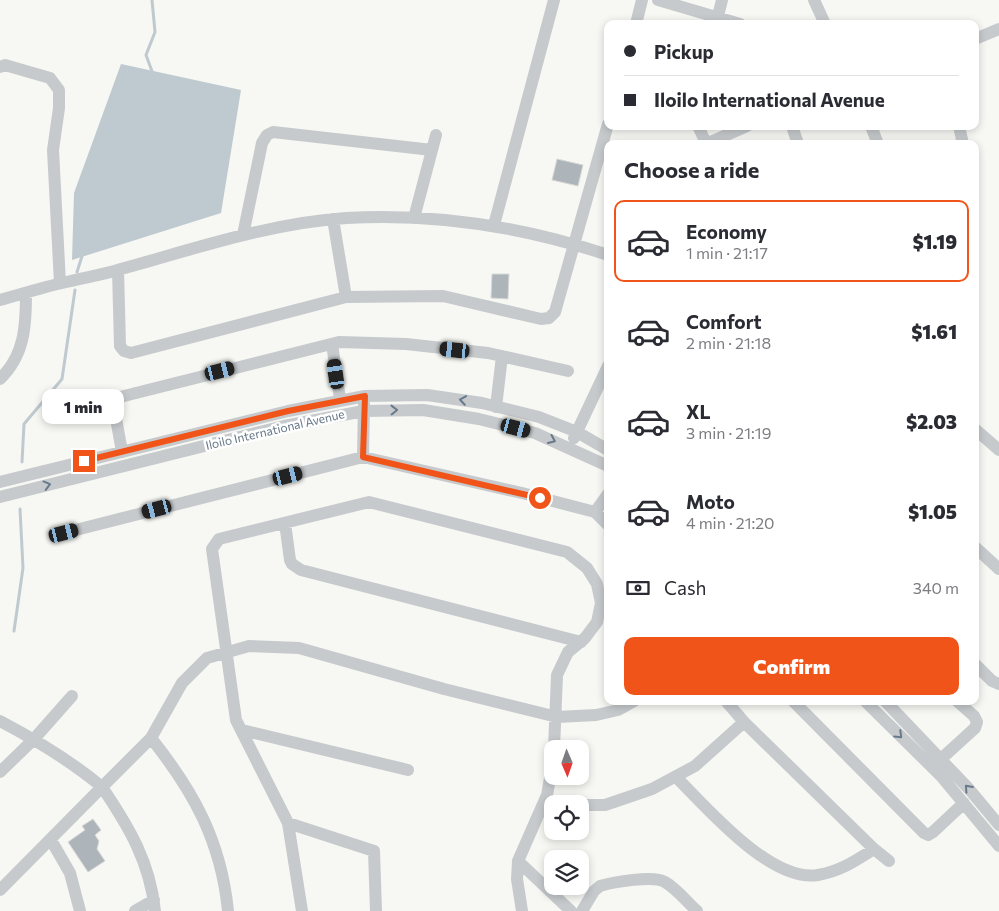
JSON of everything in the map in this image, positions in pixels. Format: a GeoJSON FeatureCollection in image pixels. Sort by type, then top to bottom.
{"type":"FeatureCollection","features":[{"type":"Feature","properties":{"kind":"street"},"geometry":{"type":"LineString","coordinates":[[494,225],[554,0]]}},
{"type":"Feature","properties":{"kind":"street"},"geometry":{"type":"LineString","coordinates":[[637,20],[642,0]]}},
{"type":"Feature","properties":{"kind":"street"},"geometry":{"type":"LineString","coordinates":[[658,0],[714,20]]}},
{"type":"Feature","properties":{"kind":"street"},"geometry":{"type":"LineString","coordinates":[[717,20],[722,0]]}},
{"type":"Feature","properties":{"kind":"street"},"geometry":{"type":"LineString","coordinates":[[814,0],[823,20]]}},
{"type":"Feature","properties":{"kind":"street"},"geometry":{"type":"LineString","coordinates":[[979,37],[999,29]]}},
{"type":"Feature","properties":{"kind":"street"},"geometry":{"type":"LineString","coordinates":[[0,67],[5,65],[50,78],[59,90],[59,108],[53,150],[60,283]]}},
{"type":"Feature","properties":{"kind":"street"},"geometry":{"type":"LineString","coordinates":[[118,270],[120,346],[124,351],[131,353],[346,297],[443,296],[541,319],[549,318],[555,312],[606,130]]}},
{"type":"Feature","properties":{"kind":"street"},"geometry":{"type":"LineString","coordinates":[[715,140],[738,130]]}},
{"type":"Feature","properties":{"kind":"street"},"geometry":{"type":"LineString","coordinates":[[243,235],[262,143],[267,135],[273,132],[432,150]]}},
{"type":"Feature","properties":{"kind":"street"},"geometry":{"type":"LineString","coordinates":[[414,218],[436,135]]}},
{"type":"Feature","properties":{"kind":"street"},"geometry":{"type":"LineString","coordinates":[[0,300],[60,283],[118,270],[243,235],[333,219],[414,218],[494,225],[604,253]]}},
{"type":"Feature","properties":{"kind":"street"},"geometry":{"type":"LineString","coordinates":[[333,219],[346,297]]}},
{"type":"Feature","properties":{"kind":"street"},"geometry":{"type":"LineString","coordinates":[[0,378],[14,362],[21,347],[26,326],[26,293]]}},
{"type":"Feature","properties":{"kind":"street"},"geometry":{"type":"LineString","coordinates":[[122,452],[114,407],[116,398],[339,342],[406,344],[502,356],[568,372]]}},
{"type":"Feature","properties":{"kind":"street"},"geometry":{"type":"LineString","coordinates":[[332,344],[340,400]]}},
{"type":"Feature","properties":{"kind":"street"},"geometry":{"type":"LineString","coordinates":[[496,407],[502,356]]}},
{"type":"Feature","properties":{"kind":"street"},"geometry":{"type":"LineString","coordinates":[[570,448],[604,375]]}},
{"type":"Feature","properties":{"kind":"street","name":"Iloilo International Avenue"},"geometry":{"type":"LineString","coordinates":[[0,482],[340,400],[365,396],[427,394],[496,407],[538,418],[577,432],[604,448]]}},
{"type":"Feature","properties":{"kind":"street"},"geometry":{"type":"LineString","coordinates":[[363,457],[365,396]]}},
{"type":"Feature","properties":{"kind":"street","name":"Iloilo International Avenue"},"geometry":{"type":"LineString","coordinates":[[0,497],[275,428],[364,411],[423,410],[479,419],[535,433],[604,464]]}},
{"type":"Feature","properties":{"kind":"street"},"geometry":{"type":"LineString","coordinates":[[979,432],[999,450]]}},
{"type":"Feature","properties":{"kind":"street"},"geometry":{"type":"LineString","coordinates":[[64,533],[363,457],[522,493],[595,512],[604,521]]}},
{"type":"Feature","properties":{"kind":"street"},"geometry":{"type":"LineString","coordinates":[[595,512],[604,500]]}},
{"type":"Feature","properties":{"kind":"street"},"geometry":{"type":"LineString","coordinates":[[302,911],[288,823],[236,720],[212,549],[219,539],[369,502],[567,552],[587,568],[598,584],[604,604],[597,622],[581,642],[568,652],[557,675],[555,740]]}},
{"type":"Feature","properties":{"kind":"street"},"geometry":{"type":"LineString","coordinates":[[285,523],[290,560],[292,564],[301,570],[581,642]]}},
{"type":"Feature","properties":{"kind":"street"},"geometry":{"type":"LineString","coordinates":[[979,551],[999,570]]}},
{"type":"Feature","properties":{"kind":"street"},"geometry":{"type":"LineString","coordinates":[[0,890],[151,738],[182,683],[207,658],[226,652],[249,646],[300,648],[557,717],[596,715],[618,710],[627,705]]}},
{"type":"Feature","properties":{"kind":"street"},"geometry":{"type":"LineString","coordinates":[[979,668],[992,681],[999,684]]}},
{"type":"Feature","properties":{"kind":"street"},"geometry":{"type":"LineString","coordinates":[[0,772],[34,739],[72,696]]}},
{"type":"Feature","properties":{"kind":"street"},"geometry":{"type":"LineString","coordinates":[[729,705],[744,722],[874,849],[889,861]]}},
{"type":"Feature","properties":{"kind":"street"},"geometry":{"type":"LineString","coordinates":[[797,705],[924,833],[928,835],[934,832],[964,803]]}},
{"type":"Feature","properties":{"kind":"street"},"geometry":{"type":"LineString","coordinates":[[869,705],[941,776],[999,846]]}},
{"type":"Feature","properties":{"kind":"street"},"geometry":{"type":"LineString","coordinates":[[889,705],[942,759],[999,825]]}},
{"type":"Feature","properties":{"kind":"street"},"geometry":{"type":"LineString","coordinates":[[942,759],[975,728],[977,722],[974,716],[962,705]]}},
{"type":"Feature","properties":{"kind":"street"},"geometry":{"type":"LineString","coordinates":[[0,721],[34,739],[102,787],[137,843],[155,905],[135,911]]}},
{"type":"Feature","properties":{"kind":"street"},"geometry":{"type":"LineString","coordinates":[[589,805],[605,805],[652,789],[676,777],[695,766],[744,722]]}},
{"type":"Feature","properties":{"kind":"street"},"geometry":{"type":"LineString","coordinates":[[242,730],[408,770]]}},
{"type":"Feature","properties":{"kind":"street"},"geometry":{"type":"LineString","coordinates":[[151,738],[193,797],[207,824],[219,856],[226,886],[228,911]]}},
{"type":"Feature","properties":{"kind":"street"},"geometry":{"type":"LineString","coordinates":[[676,777],[738,838],[768,862],[788,871],[817,875],[848,866],[874,849]]}},
{"type":"Feature","properties":{"kind":"street"},"geometry":{"type":"LineString","coordinates":[[522,911],[516,880],[518,861],[544,812]]}},
{"type":"Feature","properties":{"kind":"street"},"geometry":{"type":"LineString","coordinates":[[288,823],[374,851],[376,911]]}},
{"type":"Feature","properties":{"kind":"street"},"geometry":{"type":"LineString","coordinates":[[51,840],[70,873],[80,911]]}},
{"type":"Feature","properties":{"kind":"street"},"geometry":{"type":"LineString","coordinates":[[518,861],[571,911]]}},
{"type":"Feature","properties":{"kind":"street"},"geometry":{"type":"LineString","coordinates":[[582,911],[600,886],[658,879],[666,882],[697,911]]}},
{"type":"Feature","properties":{"kind":"shaded area"},"geometry":{"type":"Polygon","coordinates":[[[121,64],[241,90],[221,213],[72,260],[74,193],[121,64]]]}},
{"type":"Feature","properties":{"kind":"building"},"geometry":{"type":"Polygon","coordinates":[[[557,159],[583,165],[578,186],[552,180],[557,159]]]}},
{"type":"Feature","properties":{"kind":"building"},"geometry":{"type":"Polygon","coordinates":[[[492,274],[509,274],[508,299],[491,298],[492,274]]]}},
{"type":"Feature","properties":{"kind":"building"},"geometry":{"type":"Polygon","coordinates":[[[93,819],[101,830],[95,835],[99,841],[97,849],[105,861],[88,872],[68,842],[85,830],[82,826],[93,819]]]}},
{"type":"Feature","properties":{"kind":"waterway"},"geometry":{"type":"LineString","coordinates":[[152,0],[155,32],[146,55],[153,74]]}},
{"type":"Feature","properties":{"kind":"waterway"},"geometry":{"type":"LineString","coordinates":[[77,272],[83,253]]}},
{"type":"Feature","properties":{"kind":"waterway"},"geometry":{"type":"LineString","coordinates":[[22,462],[24,424],[62,379],[75,290]]}},
{"type":"Feature","properties":{"kind":"waterway"},"geometry":{"type":"LineString","coordinates":[[14,631],[23,568],[20,509]]}},
{"type":"Feature","properties":{"kind":"route"},"geometry":{"type":"LineString","coordinates":[[84,461],[288,411],[365,396],[363,457],[540,498]]}}]}
